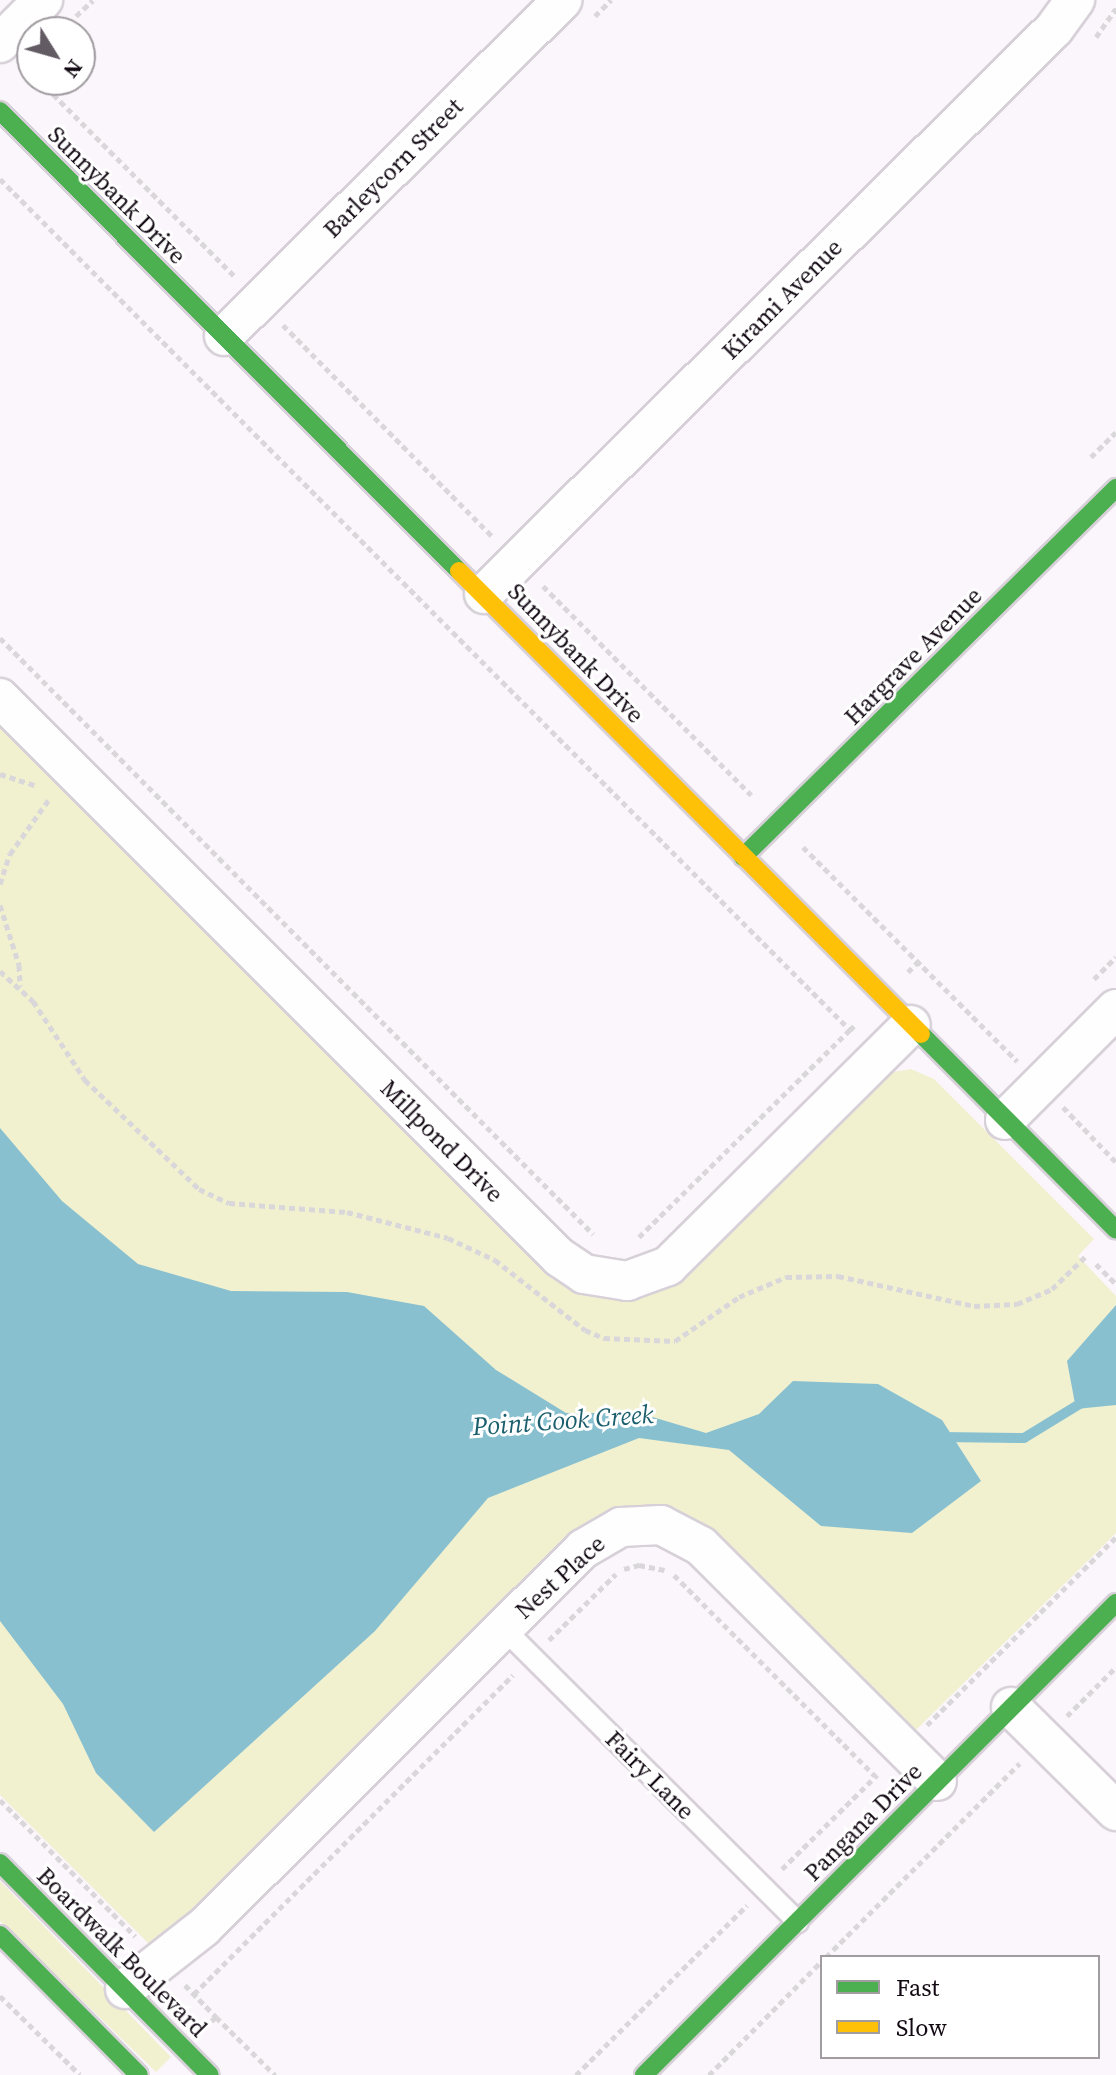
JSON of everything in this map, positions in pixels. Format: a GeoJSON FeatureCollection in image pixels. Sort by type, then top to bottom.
{"type":"FeatureCollection","features":[{"type":"Feature","properties":{"kind":"street"},"geometry":{"type":"LineString","coordinates":[[0,43],[43,0]]}},
{"type":"Feature","properties":{"kind":"street","name":"Barleycorn Street"},"geometry":{"type":"LineString","coordinates":[[224,336],[562,0]]}},
{"type":"Feature","properties":{"kind":"street","name":"Kirami Avenue"},"geometry":{"type":"LineString","coordinates":[[484,594],[1054,29],[1075,0]]}},
{"type":"Feature","properties":{"kind":"street","name":"Sunnybank Drive"},"geometry":{"type":"LineString","coordinates":[[0,111],[1116,1230]]}},
{"type":"Feature","properties":{"kind":"street","name":"Hargrave Avenue"},"geometry":{"type":"LineString","coordinates":[[743,857],[1116,488]]}},
{"type":"Feature","properties":{"kind":"street","name":"Millpond Drive"},"geometry":{"type":"LineString","coordinates":[[0,698],[559,1257],[599,1280],[627,1281],[668,1266],[911,1025]]}},
{"type":"Feature","properties":{"kind":"street"},"geometry":{"type":"LineString","coordinates":[[1005,1120],[1116,1009]]}},
{"type":"Feature","properties":{"kind":"street","name":"Nest Place"},"geometry":{"type":"LineString","coordinates":[[133,1997],[600,1536],[641,1523],[675,1529],[715,1558],[937,1781]]}},
{"type":"Feature","properties":{"kind":"street","name":"Pangana Drive"},"geometry":{"type":"LineString","coordinates":[[644,2075],[1116,1603]]}},
{"type":"Feature","properties":{"kind":"street"},"geometry":{"type":"LineString","coordinates":[[1011,1707],[1116,1811]]}},
{"type":"Feature","properties":{"kind":"street","name":"Boardwalk Boulevard"},"geometry":{"type":"LineString","coordinates":[[0,1863],[210,2075]]}},
{"type":"Feature","properties":{"kind":"street"},"geometry":{"type":"LineString","coordinates":[[0,1935],[139,2075]]}},
{"type":"Feature","properties":{"kind":"lane","name":"Fairy Lane"},"geometry":{"type":"LineString","coordinates":[[504,1629],[798,1922]]}},
{"type":"Feature","properties":{"kind":"path"},"geometry":{"type":"LineString","coordinates":[[55,96],[1116,1162]]}},
{"type":"Feature","properties":{"kind":"path"},"geometry":{"type":"LineString","coordinates":[[0,179],[850,1030]]}},
{"type":"Feature","properties":{"kind":"path"},"geometry":{"type":"LineString","coordinates":[[1083,465],[1116,432]]}},
{"type":"Feature","properties":{"kind":"path"},"geometry":{"type":"LineString","coordinates":[[0,638],[603,1240]]}},
{"type":"Feature","properties":{"kind":"path"},"geometry":{"type":"LineString","coordinates":[[75,773],[105,744]]}},
{"type":"Feature","properties":{"kind":"path"},"geometry":{"type":"LineString","coordinates":[[0,774],[56,792],[24,832],[0,884]]}},
{"type":"Feature","properties":{"kind":"path"},"geometry":{"type":"LineString","coordinates":[[751,795],[762,784]]}},
{"type":"Feature","properties":{"kind":"path"},"geometry":{"type":"LineString","coordinates":[[0,905],[19,965],[20,986]]}},
{"type":"Feature","properties":{"kind":"path"},"geometry":{"type":"LineString","coordinates":[[636,1239],[918,962]]}},
{"type":"Feature","properties":{"kind":"path"},"geometry":{"type":"LineString","coordinates":[[1086,1255],[1116,1284]]}},
{"type":"Feature","properties":{"kind":"path"},"geometry":{"type":"LineString","coordinates":[[576,2075],[1116,1537]]}},
{"type":"Feature","properties":{"kind":"path"},"geometry":{"type":"LineString","coordinates":[[194,1994],[531,1657],[626,1568],[656,1566],[674,1575],[875,1776]]}},
{"type":"Feature","properties":{"kind":"path"},"geometry":{"type":"LineString","coordinates":[[828,1955],[1116,1667]]}},
{"type":"Feature","properties":{"kind":"path"},"geometry":{"type":"LineString","coordinates":[[709,2075],[820,1963]]}},
{"type":"Feature","properties":{"kind":"path"},"geometry":{"type":"LineString","coordinates":[[0,1996],[80,2075]]}},
{"type":"Feature","properties":{"kind":"path"},"geometry":{"type":"LineString","coordinates":[[216,2017],[275,2075]]}},
{"type":"Feature","properties":{"kind":"green space"},"geometry":{"type":"Polygon","coordinates":[[[0,718],[589,1294],[623,1299],[886,1073],[911,1069],[934,1079],[1094,1239],[1078,1256],[1116,1296],[1116,1533],[913,1733],[695,1522],[664,1508],[615,1511],[169,1941],[150,1945],[0,1795],[0,718]]]}},
{"type":"Feature","properties":{"kind":"green space"},"geometry":{"type":"Polygon","coordinates":[[[0,1881],[171,2057],[156,2072],[0,1921],[0,1881]]]}},
{"type":"Feature","properties":{"kind":"water"},"geometry":{"type":"Polygon","coordinates":[[[0,1128],[62,1201],[138,1264],[231,1291],[347,1292],[424,1306],[496,1370],[566,1413],[639,1413],[706,1433],[759,1414],[793,1381],[878,1384],[942,1420],[981,1481],[912,1533],[821,1526],[729,1450],[639,1438],[488,1498],[375,1631],[154,1832],[96,1773],[63,1704],[0,1621],[0,1128]]]}},
{"type":"Feature","properties":{"kind":"water"},"geometry":{"type":"Polygon","coordinates":[[[1116,1305],[1116,1405],[1076,1409],[1067,1361],[1116,1305]]]}},
{"type":"Feature","properties":{"kind":"waterway","name":"Point Cook Creek"},"geometry":{"type":"LineString","coordinates":[[941,1437],[1024,1438],[1083,1402]]}},
{"type":"Feature","properties":{"kind":"traffic: fast"},"geometry":{"type":"LineString","coordinates":[[0,111],[459,571]]}},
{"type":"Feature","properties":{"kind":"traffic: fast"},"geometry":{"type":"LineString","coordinates":[[743,857],[1116,488]]}},
{"type":"Feature","properties":{"kind":"traffic: fast"},"geometry":{"type":"LineString","coordinates":[[921,1034],[1116,1230]]}},
{"type":"Feature","properties":{"kind":"traffic: fast"},"geometry":{"type":"LineString","coordinates":[[644,2075],[1116,1603]]}},
{"type":"Feature","properties":{"kind":"traffic: fast"},"geometry":{"type":"LineString","coordinates":[[0,1863],[210,2075]]}},
{"type":"Feature","properties":{"kind":"traffic: fast"},"geometry":{"type":"LineString","coordinates":[[0,1935],[139,2075]]}},
{"type":"Feature","properties":{"kind":"traffic: slow"},"geometry":{"type":"LineString","coordinates":[[459,571],[921,1034]]}}]}
